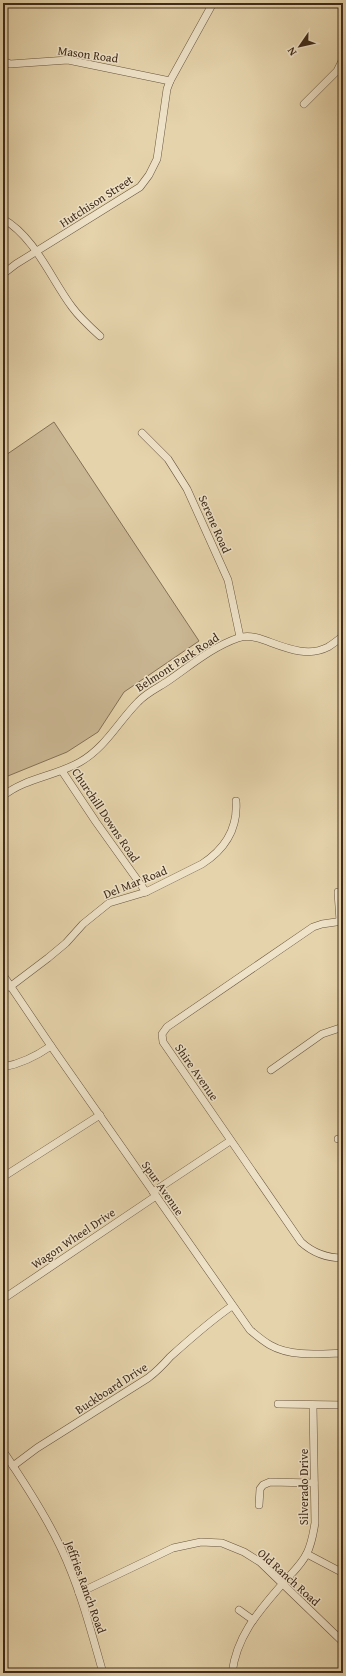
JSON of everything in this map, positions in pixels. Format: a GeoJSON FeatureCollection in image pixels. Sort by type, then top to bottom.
{"type":"FeatureCollection","features":[{"type":"Feature","properties":{"kind":"street","name":"Hutchison Street"},"geometry":{"type":"LineString","coordinates":[[3,274],[16,264],[140,187],[149,176],[157,159],[167,89],[213,3]]}},
{"type":"Feature","properties":{"kind":"street"},"geometry":{"type":"LineString","coordinates":[[304,104],[337,71],[343,59]]}},
{"type":"Feature","properties":{"kind":"street","name":"Mason Road"},"geometry":{"type":"LineString","coordinates":[[3,61],[10,64],[68,60],[106,66],[170,81]]}},
{"type":"Feature","properties":{"kind":"street"},"geometry":{"type":"LineString","coordinates":[[3,219],[18,230],[36,252],[72,307],[100,336]]}},
{"type":"Feature","properties":{"kind":"street","name":"Serene Road"},"geometry":{"type":"LineString","coordinates":[[142,433],[168,459],[187,489],[228,580],[240,637]]}},
{"type":"Feature","properties":{"kind":"street","name":"Belmont Park Road"},"geometry":{"type":"LineString","coordinates":[[3,796],[9,791],[30,781],[80,762],[102,746],[139,701],[222,645],[240,637],[254,637],[302,652],[328,647],[343,636]]}},
{"type":"Feature","properties":{"kind":"street","name":"Churchill Downs Road"},"geometry":{"type":"LineString","coordinates":[[62,770],[96,822],[146,892]]}},
{"type":"Feature","properties":{"kind":"street","name":"Del Mar Road"},"geometry":{"type":"LineString","coordinates":[[3,989],[10,986],[66,943],[83,924],[99,910],[110,903],[146,892],[202,864],[217,852],[233,828],[237,815],[236,801]]}},
{"type":"Feature","properties":{"kind":"street"},"geometry":{"type":"LineString","coordinates":[[338,892],[342,921]]}},
{"type":"Feature","properties":{"kind":"street","name":"Shire Avenue"},"geometry":{"type":"LineString","coordinates":[[342,921],[313,927],[167,1027],[162,1034],[163,1042],[301,1242],[322,1256],[343,1258]]}},
{"type":"Feature","properties":{"kind":"street","name":"Spur Avenue"},"geometry":{"type":"LineString","coordinates":[[3,975],[250,1330],[270,1345],[285,1351],[307,1354],[343,1353]]}},
{"type":"Feature","properties":{"kind":"street"},"geometry":{"type":"LineString","coordinates":[[270,1070],[322,1034],[343,1027]]}},
{"type":"Feature","properties":{"kind":"street"},"geometry":{"type":"LineString","coordinates":[[3,1067],[15,1065],[34,1057],[51,1046]]}},
{"type":"Feature","properties":{"kind":"street"},"geometry":{"type":"LineString","coordinates":[[3,1177],[100,1115]]}},
{"type":"Feature","properties":{"kind":"street","name":"Wagon Wheel Drive"},"geometry":{"type":"LineString","coordinates":[[3,1299],[230,1141]]}},
{"type":"Feature","properties":{"kind":"street","name":"Buckboard Drive"},"geometry":{"type":"LineString","coordinates":[[14,1466],[37,1448],[159,1370],[212,1319],[232,1306]]}},
{"type":"Feature","properties":{"kind":"street"},"geometry":{"type":"LineString","coordinates":[[278,1404],[343,1405]]}},
{"type":"Feature","properties":{"kind":"street","name":"Silverado Drive"},"geometry":{"type":"LineString","coordinates":[[232,1673],[234,1657],[243,1636],[253,1620],[307,1554],[312,1542],[315,1523],[313,1405]]}},
{"type":"Feature","properties":{"kind":"street","name":"Jeffries Ranch Road"},"geometry":{"type":"LineString","coordinates":[[3,1450],[33,1496],[61,1548],[79,1593],[103,1673]]}},
{"type":"Feature","properties":{"kind":"street"},"geometry":{"type":"LineString","coordinates":[[259,1505],[260,1489],[263,1485],[270,1482],[314,1483]]}},
{"type":"Feature","properties":{"kind":"street","name":"Old Ranch Road"},"geometry":{"type":"LineString","coordinates":[[79,1593],[173,1548],[201,1542],[222,1543],[244,1552],[260,1562],[343,1642]]}},
{"type":"Feature","properties":{"kind":"street"},"geometry":{"type":"LineString","coordinates":[[307,1554],[343,1573]]}},
{"type":"Feature","properties":{"kind":"street"},"geometry":{"type":"LineString","coordinates":[[238,1610],[253,1620]]}},
{"type":"Feature","properties":{"kind":"shaded area"},"geometry":{"type":"Polygon","coordinates":[[[54,422],[199,641],[124,692],[98,732],[67,752],[3,778],[3,457],[54,422]]]}}]}
